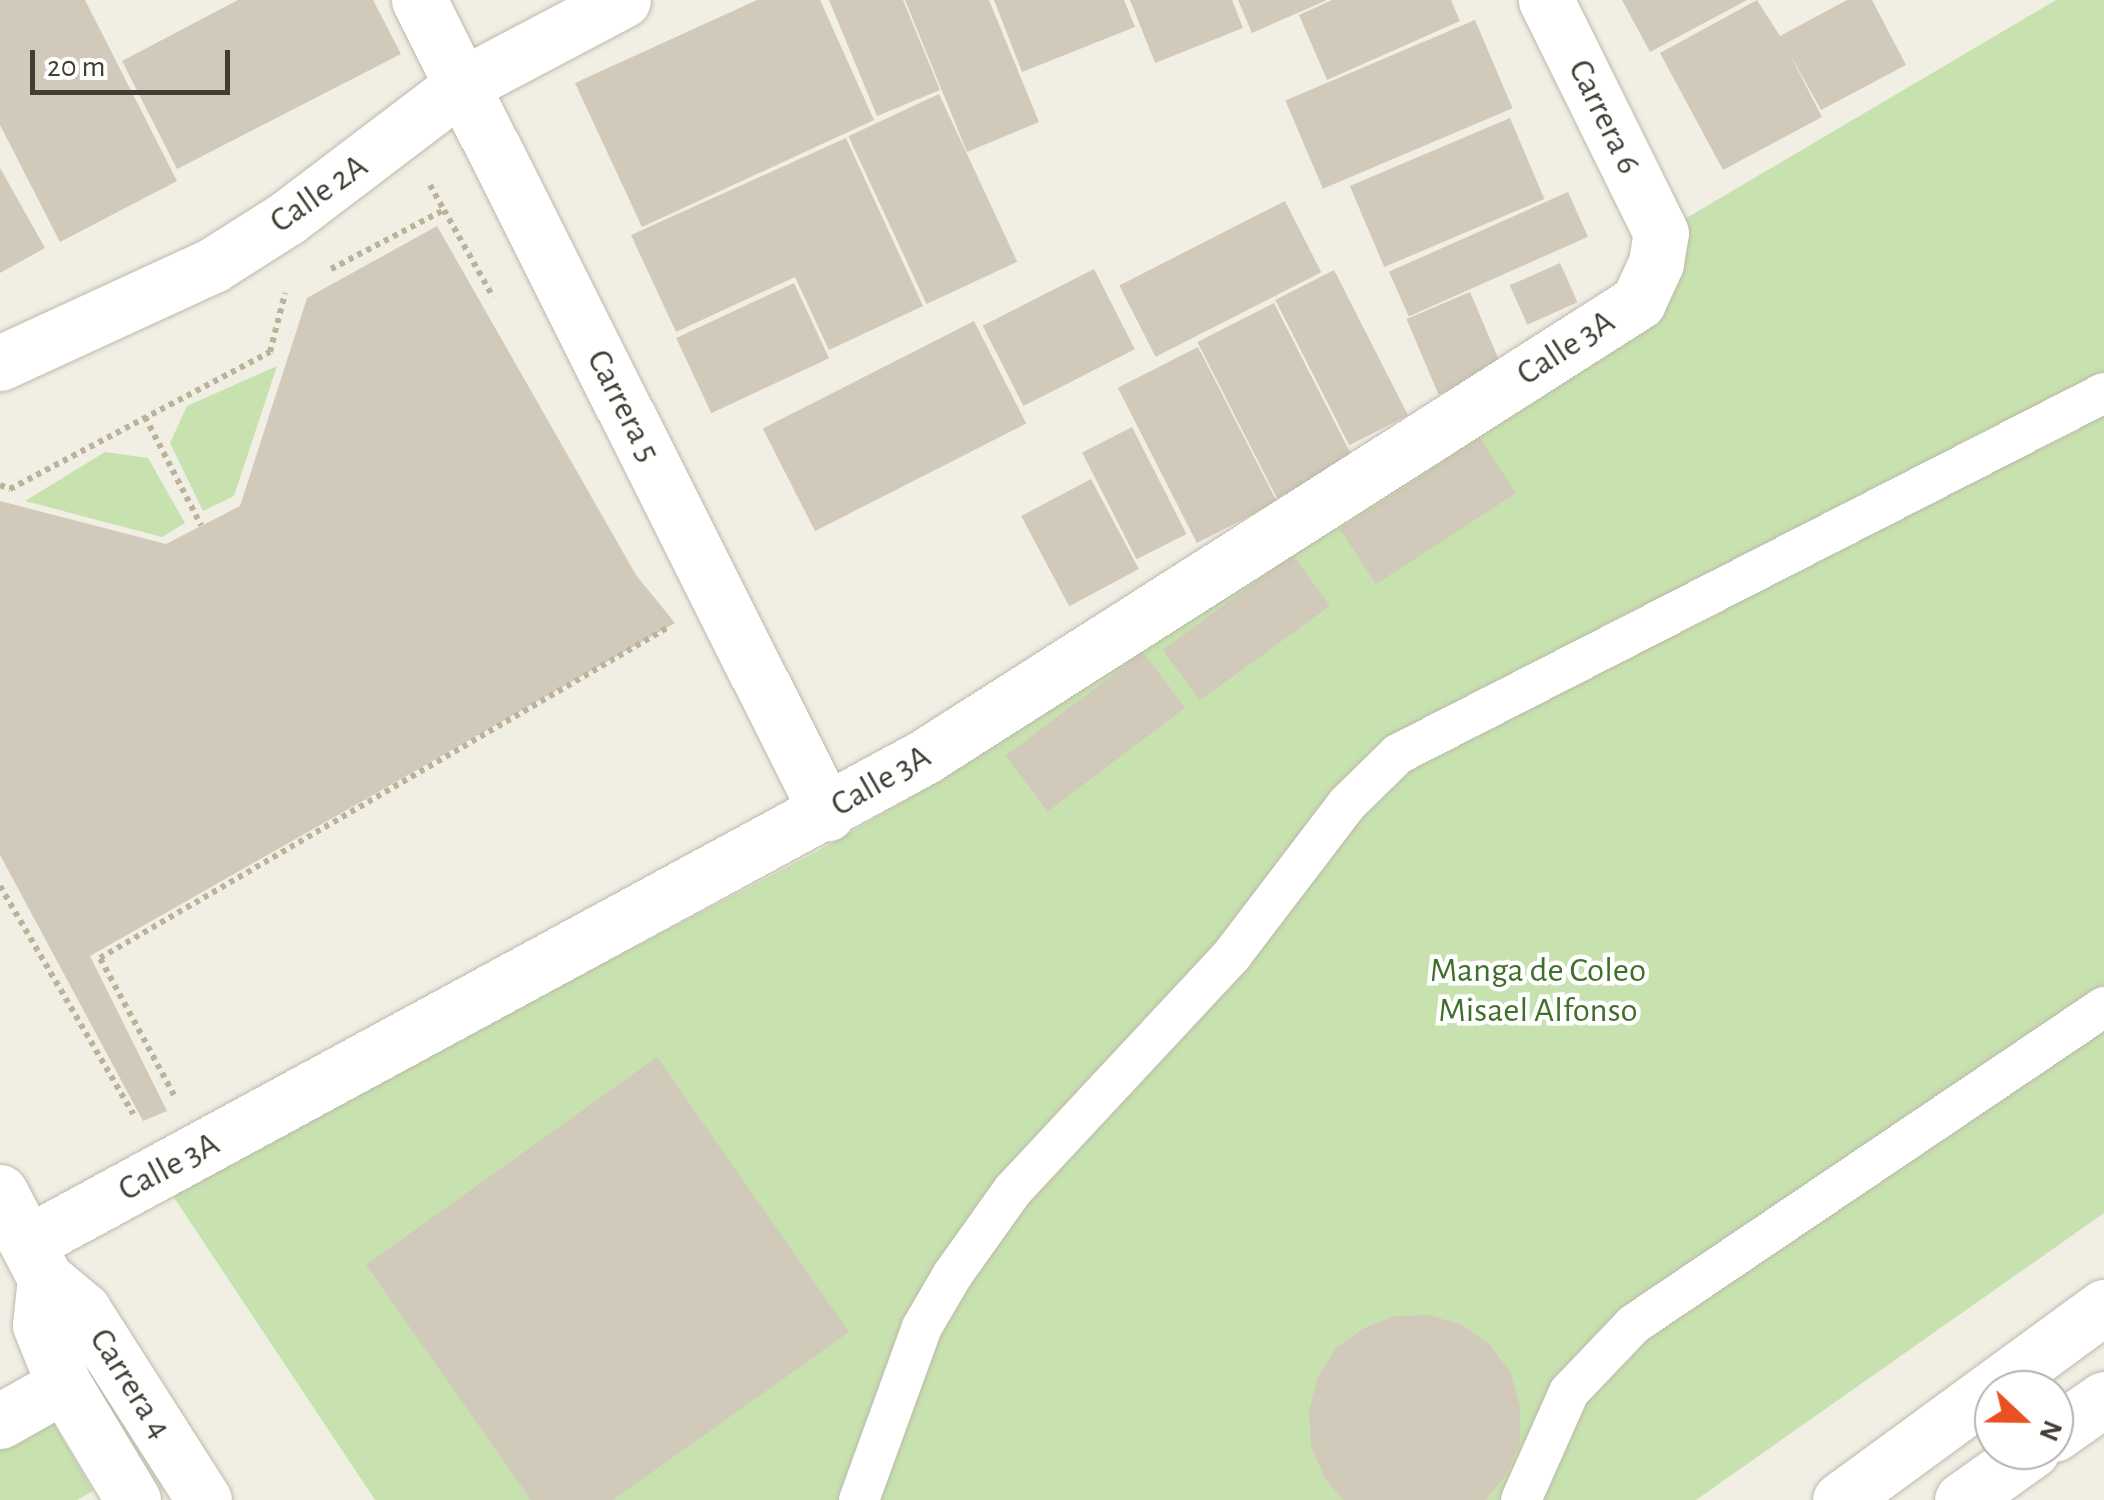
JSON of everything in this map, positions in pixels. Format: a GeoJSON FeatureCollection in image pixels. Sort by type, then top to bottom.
{"type":"FeatureCollection","features":[{"type":"Feature","properties":{"kind":"street","name":"Carrera 5"},"geometry":{"type":"LineString","coordinates":[[418,0],[827,813]]}},
{"type":"Feature","properties":{"kind":"street","name":"Calle 2A"},"geometry":{"type":"LineString","coordinates":[[0,363],[213,265],[286,218],[462,86],[623,0]]}},
{"type":"Feature","properties":{"kind":"street","name":"Carrera 6"},"geometry":{"type":"LineString","coordinates":[[1546,0],[1662,233]]}},
{"type":"Feature","properties":{"kind":"street","name":"Calle 3A"},"geometry":{"type":"LineString","coordinates":[[37,1260],[940,747],[1638,302],[1656,263],[1662,233]]}},
{"type":"Feature","properties":{"kind":"street","name":"Carrera 4"},"geometry":{"type":"LineString","coordinates":[[0,1192],[37,1260],[84,1310],[204,1500]]}},
{"type":"Feature","properties":{"kind":"street","name":"Carrera 4"},"geometry":{"type":"LineString","coordinates":[[37,1260],[40,1325],[64,1385],[132,1500]]}},
{"type":"Feature","properties":{"kind":"street"},"geometry":{"type":"LineString","coordinates":[[1840,1500],[2104,1307]]}},
{"type":"Feature","properties":{"kind":"street"},"geometry":{"type":"LineString","coordinates":[[0,1421],[64,1385]]}},
{"type":"Feature","properties":{"kind":"street"},"geometry":{"type":"LineString","coordinates":[[2074,1420],[2104,1399]]}},
{"type":"Feature","properties":{"kind":"street"},"geometry":{"type":"LineString","coordinates":[[1962,1500],[2004,1470]]}},
{"type":"Feature","properties":{"kind":"lane"},"geometry":{"type":"LineString","coordinates":[[859,1500],[922,1327],[953,1274],[1013,1190],[1232,955],[1347,804],[1398,754],[2104,393]]}},
{"type":"Feature","properties":{"kind":"lane"},"geometry":{"type":"LineString","coordinates":[[1521,1500],[1568,1392],[1634,1324],[2104,1006]]}},
{"type":"Feature","properties":{"kind":"path"},"geometry":{"type":"LineString","coordinates":[[321,274],[444,210],[502,313]]}},
{"type":"Feature","properties":{"kind":"path"},"geometry":{"type":"LineString","coordinates":[[0,485],[10,489],[270,352],[286,292],[303,283]]}},
{"type":"Feature","properties":{"kind":"path"},"geometry":{"type":"LineString","coordinates":[[146,416],[201,525]]}},
{"type":"Feature","properties":{"kind":"path"},"geometry":{"type":"LineString","coordinates":[[183,1112],[100,958],[675,624]]}},
{"type":"Feature","properties":{"kind":"path"},"geometry":{"type":"LineString","coordinates":[[0,886],[142,1131]]}},
{"type":"Feature","properties":{"kind":"green space","name":"Manga de Coleo Misael Alfonso"},"geometry":{"type":"Polygon","coordinates":[[[2056,0],[2104,0],[2104,1213],[1696,1500],[375,1500],[169,1190],[816,852],[942,779],[1645,309],[1678,223],[2056,0]]]}},
{"type":"Feature","properties":{"kind":"green space"},"geometry":{"type":"Polygon","coordinates":[[[277,366],[234,496],[203,511],[170,443],[187,406],[277,366]]]}},
{"type":"Feature","properties":{"kind":"green space"},"geometry":{"type":"Polygon","coordinates":[[[105,452],[148,458],[185,523],[162,537],[25,501],[105,452]]]}},
{"type":"Feature","properties":{"kind":"green space"},"geometry":{"type":"Polygon","coordinates":[[[51,1418],[93,1491],[77,1500],[0,1500],[0,1448],[51,1418]]]}},
{"type":"Feature","properties":{"kind":"building"},"geometry":{"type":"Polygon","coordinates":[[[0,0],[85,0],[177,181],[60,242],[0,125],[0,0]]]}},
{"type":"Feature","properties":{"kind":"building"},"geometry":{"type":"Polygon","coordinates":[[[238,0],[373,0],[401,54],[177,169],[122,61],[238,0]]]}},
{"type":"Feature","properties":{"kind":"building"},"geometry":{"type":"Polygon","coordinates":[[[757,0],[820,0],[874,120],[642,227],[575,83],[757,0]]]}},
{"type":"Feature","properties":{"kind":"building"},"geometry":{"type":"Polygon","coordinates":[[[829,0],[903,0],[940,90],[877,116],[829,0]]]}},
{"type":"Feature","properties":{"kind":"building"},"geometry":{"type":"Polygon","coordinates":[[[905,0],[989,0],[1039,122],[967,152],[905,0]]]}},
{"type":"Feature","properties":{"kind":"building"},"geometry":{"type":"Polygon","coordinates":[[[994,0],[1124,0],[1135,27],[1022,72],[994,0]]]}},
{"type":"Feature","properties":{"kind":"building"},"geometry":{"type":"Polygon","coordinates":[[[1130,0],[1232,0],[1243,28],[1155,63],[1130,0]]]}},
{"type":"Feature","properties":{"kind":"building"},"geometry":{"type":"Polygon","coordinates":[[[1238,0],[1327,0],[1252,33],[1238,0]]]}},
{"type":"Feature","properties":{"kind":"building"},"geometry":{"type":"Polygon","coordinates":[[[1332,0],[1451,0],[1460,21],[1327,80],[1299,15],[1332,0]]]}},
{"type":"Feature","properties":{"kind":"building"},"geometry":{"type":"Polygon","coordinates":[[[1622,0],[1747,0],[1650,52],[1622,0]]]}},
{"type":"Feature","properties":{"kind":"building"},"geometry":{"type":"Polygon","coordinates":[[[1757,0],[1780,36],[1847,0],[1872,0],[1906,65],[1821,110],[1788,51],[1822,117],[1723,170],[1660,53],[1757,0]]]}},
{"type":"Feature","properties":{"kind":"building"},"geometry":{"type":"Polygon","coordinates":[[[1475,20],[1513,108],[1323,189],[1285,100],[1475,20]]]}},
{"type":"Feature","properties":{"kind":"building"},"geometry":{"type":"Polygon","coordinates":[[[939,94],[1017,262],[927,304],[848,136],[939,94]]]}},
{"type":"Feature","properties":{"kind":"building"},"geometry":{"type":"Polygon","coordinates":[[[1510,118],[1544,199],[1384,267],[1350,186],[1510,118]]]}},
{"type":"Feature","properties":{"kind":"building"},"geometry":{"type":"Polygon","coordinates":[[[846,138],[923,306],[829,350],[795,277],[676,332],[631,235],[846,138]]]}},
{"type":"Feature","properties":{"kind":"building"},"geometry":{"type":"Polygon","coordinates":[[[0,168],[45,248],[0,273],[0,168]]]}},
{"type":"Feature","properties":{"kind":"building"},"geometry":{"type":"Polygon","coordinates":[[[1568,192],[1588,237],[1409,316],[1389,272],[1568,192]]]}},
{"type":"Feature","properties":{"kind":"building"},"geometry":{"type":"Polygon","coordinates":[[[1285,201],[1321,272],[1156,357],[1119,285],[1285,201]]]}},
{"type":"Feature","properties":{"kind":"building"},"geometry":{"type":"Polygon","coordinates":[[[437,226],[636,575],[675,623],[90,956],[167,1111],[143,1121],[0,855],[0,501],[166,544],[240,506],[307,298],[437,226]]]}},
{"type":"Feature","properties":{"kind":"building"},"geometry":{"type":"Polygon","coordinates":[[[1560,263],[1577,302],[1527,325],[1510,285],[1560,263]]]}},
{"type":"Feature","properties":{"kind":"building"},"geometry":{"type":"Polygon","coordinates":[[[1094,269],[1135,349],[1023,406],[983,326],[1094,269]]]}},
{"type":"Feature","properties":{"kind":"building"},"geometry":{"type":"Polygon","coordinates":[[[1334,270],[1408,415],[1349,445],[1275,300],[1334,270]]]}},
{"type":"Feature","properties":{"kind":"building"},"geometry":{"type":"Polygon","coordinates":[[[794,283],[829,358],[711,413],[676,338],[794,283]]]}},
{"type":"Feature","properties":{"kind":"building"},"geometry":{"type":"Polygon","coordinates":[[[1470,292],[1502,367],[1439,394],[1406,319],[1470,292]]]}},
{"type":"Feature","properties":{"kind":"building"},"geometry":{"type":"Polygon","coordinates":[[[1274,303],[1354,460],[1277,499],[1197,342],[1274,303]]]}},
{"type":"Feature","properties":{"kind":"building"},"geometry":{"type":"Polygon","coordinates":[[[974,321],[1026,423],[815,531],[763,429],[974,321]]]}},
{"type":"Feature","properties":{"kind":"building"},"geometry":{"type":"Polygon","coordinates":[[[1198,347],[1277,502],[1197,543],[1118,388],[1198,347]]]}},
{"type":"Feature","properties":{"kind":"building"},"geometry":{"type":"Polygon","coordinates":[[[1132,427],[1186,534],[1137,559],[1082,452],[1132,427]]]}},
{"type":"Feature","properties":{"kind":"building"},"geometry":{"type":"Polygon","coordinates":[[[1480,438],[1516,493],[1376,584],[1340,529],[1480,438]]]}},
{"type":"Feature","properties":{"kind":"building"},"geometry":{"type":"Polygon","coordinates":[[[1091,479],[1139,569],[1069,606],[1021,516],[1091,479]]]}},
{"type":"Feature","properties":{"kind":"building"},"geometry":{"type":"Polygon","coordinates":[[[1293,555],[1330,606],[1200,701],[1163,650],[1293,555]]]}},
{"type":"Feature","properties":{"kind":"building"},"geometry":{"type":"Polygon","coordinates":[[[1143,652],[1185,708],[1048,811],[1006,756],[1143,652]]]}},
{"type":"Feature","properties":{"kind":"building"},"geometry":{"type":"Polygon","coordinates":[[[657,1057],[849,1332],[613,1500],[531,1500],[366,1265],[657,1057]]]}},
{"type":"Feature","properties":{"kind":"building"},"geometry":{"type":"Polygon","coordinates":[[[1429,1315],[1462,1325],[1489,1344],[1510,1371],[1520,1405],[1520,1442],[1506,1475],[1485,1500],[1344,1500],[1325,1479],[1311,1446],[1309,1411],[1318,1377],[1336,1348],[1364,1328],[1395,1316],[1429,1315]]]}}]}
